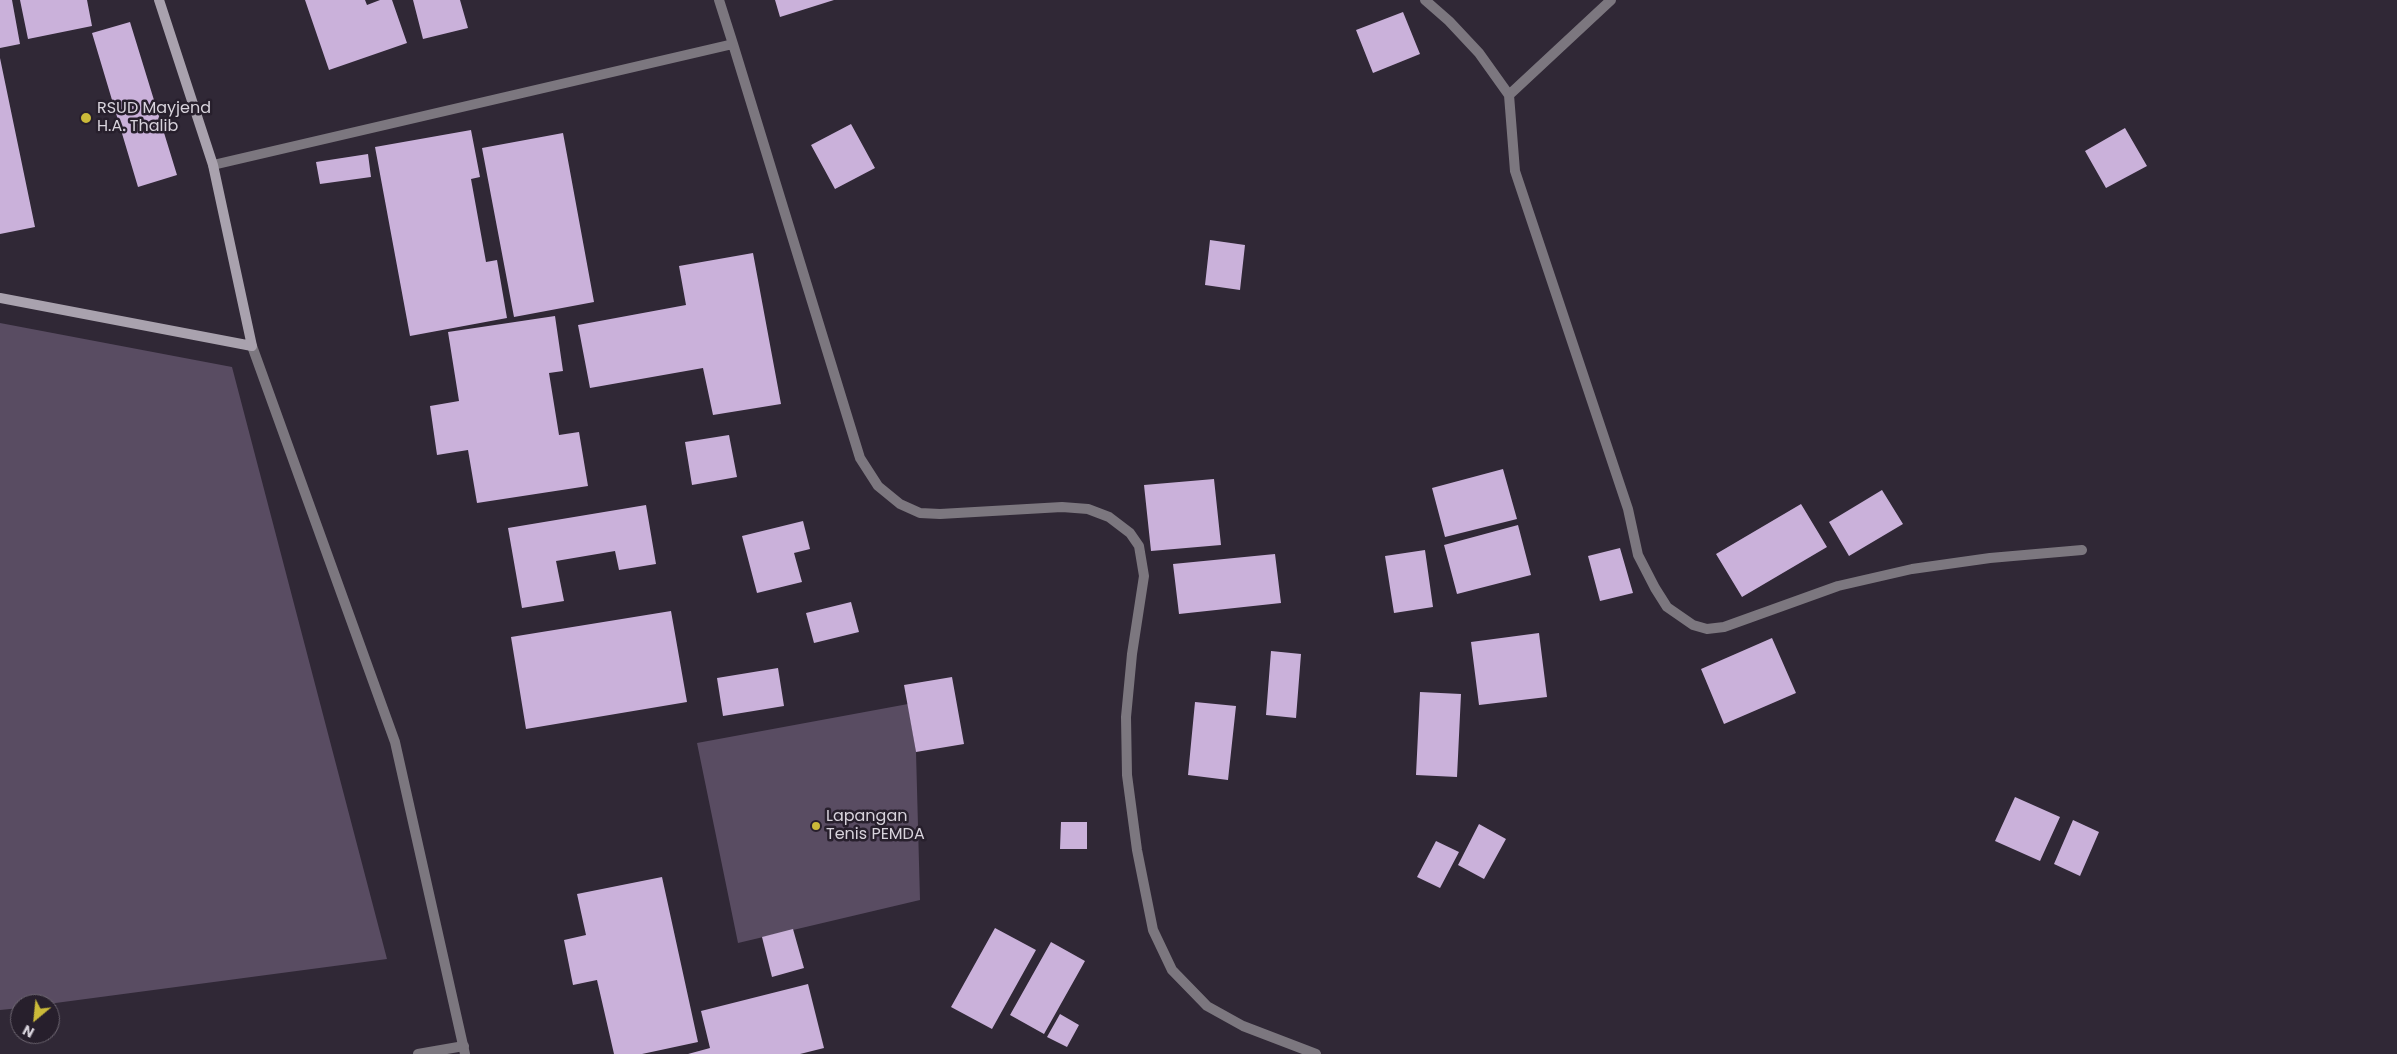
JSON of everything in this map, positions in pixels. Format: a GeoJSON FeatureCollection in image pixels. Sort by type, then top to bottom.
{"type":"FeatureCollection","features":[{"type":"Feature","properties":{"kind":"main road"},"geometry":{"type":"LineString","coordinates":[[0,298],[252,346],[213,165],[159,0]]}},
{"type":"Feature","properties":{"kind":"street"},"geometry":{"type":"LineString","coordinates":[[719,0],[860,458],[878,486],[900,504],[920,513],[968,513],[1062,507],[1088,508],[1109,517],[1130,533],[1139,546],[1144,576],[1132,654],[1126,717],[1127,775],[1137,850],[1154,930],[1172,970],[1207,1006],[1243,1026],[1316,1054]]}},
{"type":"Feature","properties":{"kind":"street"},"geometry":{"type":"LineString","coordinates":[[1425,0],[1450,21],[1479,53],[1509,95],[1515,171],[1628,509],[1638,555],[1663,601],[1679,617],[1693,626],[1707,629],[1724,627],[1838,586],[1912,569],[1990,558],[2082,550]]}},
{"type":"Feature","properties":{"kind":"street"},"geometry":{"type":"LineString","coordinates":[[1509,95],[1611,0]]}},
{"type":"Feature","properties":{"kind":"street"},"geometry":{"type":"LineString","coordinates":[[213,165],[733,44]]}},
{"type":"Feature","properties":{"kind":"street"},"geometry":{"type":"LineString","coordinates":[[252,346],[395,742],[464,1050],[418,1054]]}},
{"type":"Feature","properties":{"kind":"shaded area"},"geometry":{"type":"Polygon","coordinates":[[[0,323],[232,367],[387,959],[60,1002],[60,994],[10,994],[10,1009],[0,1010],[0,323]]]}},
{"type":"Feature","properties":{"kind":"shaded area","name":"Lapangan Tenis PEMDA"},"geometry":{"type":"Polygon","coordinates":[[[908,704],[916,752],[920,900],[738,943],[697,743],[908,704]]]}},
{"type":"Feature","properties":{"kind":"building"},"geometry":{"type":"Polygon","coordinates":[[[0,0],[12,0],[20,44],[0,48],[0,0]]]}},
{"type":"Feature","properties":{"kind":"building"},"geometry":{"type":"Polygon","coordinates":[[[20,0],[87,0],[92,26],[28,39],[20,0]]]}},
{"type":"Feature","properties":{"kind":"building"},"geometry":{"type":"Polygon","coordinates":[[[305,0],[365,0],[367,5],[380,0],[392,0],[407,43],[329,70],[305,0]]]}},
{"type":"Feature","properties":{"kind":"building"},"geometry":{"type":"Polygon","coordinates":[[[413,0],[460,0],[468,28],[423,39],[413,0]]]}},
{"type":"Feature","properties":{"kind":"building"},"geometry":{"type":"Polygon","coordinates":[[[775,0],[834,0],[780,17],[775,0]]]}},
{"type":"Feature","properties":{"kind":"building"},"geometry":{"type":"Polygon","coordinates":[[[1403,12],[1420,54],[1373,73],[1356,30],[1403,12]]]}},
{"type":"Feature","properties":{"kind":"building"},"geometry":{"type":"Polygon","coordinates":[[[130,22],[177,175],[138,187],[92,33],[130,22]]]}},
{"type":"Feature","properties":{"kind":"building"},"geometry":{"type":"Polygon","coordinates":[[[0,58],[35,227],[0,234],[0,58]]]}},
{"type":"Feature","properties":{"kind":"building"},"geometry":{"type":"Polygon","coordinates":[[[851,124],[875,168],[835,189],[811,145],[851,124]]]}},
{"type":"Feature","properties":{"kind":"building"},"geometry":{"type":"Polygon","coordinates":[[[2125,128],[2147,166],[2106,188],[2085,151],[2125,128]]]}},
{"type":"Feature","properties":{"kind":"building"},"geometry":{"type":"Polygon","coordinates":[[[471,130],[480,177],[471,179],[486,262],[497,260],[507,318],[410,336],[375,147],[471,130]]]}},
{"type":"Feature","properties":{"kind":"building"},"geometry":{"type":"Polygon","coordinates":[[[563,133],[594,302],[514,317],[482,148],[563,133]]]}},
{"type":"Feature","properties":{"kind":"building"},"geometry":{"type":"Polygon","coordinates":[[[368,154],[371,177],[320,184],[316,162],[368,154]]]}},
{"type":"Feature","properties":{"kind":"building"},"geometry":{"type":"Polygon","coordinates":[[[1210,240],[1245,245],[1240,290],[1205,285],[1210,240]]]}},
{"type":"Feature","properties":{"kind":"building"},"geometry":{"type":"Polygon","coordinates":[[[753,253],[781,404],[713,415],[703,368],[590,388],[578,325],[686,305],[679,266],[753,253]]]}},
{"type":"Feature","properties":{"kind":"building"},"geometry":{"type":"Polygon","coordinates":[[[555,316],[563,371],[549,373],[559,435],[579,432],[588,486],[477,503],[468,450],[437,455],[430,406],[459,401],[448,332],[555,316]]]}},
{"type":"Feature","properties":{"kind":"building"},"geometry":{"type":"Polygon","coordinates":[[[729,435],[737,477],[692,485],[685,442],[729,435]]]}},
{"type":"Feature","properties":{"kind":"building"},"geometry":{"type":"Polygon","coordinates":[[[1503,469],[1517,519],[1445,537],[1432,488],[1503,469]]]}},
{"type":"Feature","properties":{"kind":"building"},"geometry":{"type":"Polygon","coordinates":[[[1214,479],[1221,545],[1151,551],[1144,485],[1214,479]]]}},
{"type":"Feature","properties":{"kind":"building"},"geometry":{"type":"Polygon","coordinates":[[[1882,490],[1903,524],[1849,556],[1829,522],[1882,490]]]}},
{"type":"Feature","properties":{"kind":"building"},"geometry":{"type":"Polygon","coordinates":[[[1801,504],[1827,547],[1742,597],[1716,554],[1801,504]]]}},
{"type":"Feature","properties":{"kind":"building"},"geometry":{"type":"Polygon","coordinates":[[[646,505],[656,564],[619,570],[615,551],[556,561],[564,601],[522,608],[508,528],[646,505]]]}},
{"type":"Feature","properties":{"kind":"building"},"geometry":{"type":"Polygon","coordinates":[[[803,521],[810,549],[794,553],[802,582],[757,593],[742,536],[803,521]]]}},
{"type":"Feature","properties":{"kind":"building"},"geometry":{"type":"Polygon","coordinates":[[[1518,525],[1531,575],[1457,594],[1444,545],[1518,525]]]}},
{"type":"Feature","properties":{"kind":"building"},"geometry":{"type":"Polygon","coordinates":[[[1620,548],[1633,593],[1600,601],[1588,556],[1620,548]]]}},
{"type":"Feature","properties":{"kind":"building"},"geometry":{"type":"Polygon","coordinates":[[[1425,550],[1433,607],[1394,613],[1385,556],[1425,550]]]}},
{"type":"Feature","properties":{"kind":"building"},"geometry":{"type":"Polygon","coordinates":[[[1275,554],[1281,603],[1179,614],[1173,564],[1275,554]]]}},
{"type":"Feature","properties":{"kind":"building"},"geometry":{"type":"Polygon","coordinates":[[[851,602],[859,632],[814,643],[806,613],[851,602]]]}},
{"type":"Feature","properties":{"kind":"building"},"geometry":{"type":"Polygon","coordinates":[[[671,611],[687,702],[526,729],[511,637],[671,611]]]}},
{"type":"Feature","properties":{"kind":"building"},"geometry":{"type":"Polygon","coordinates":[[[1539,633],[1547,697],[1479,705],[1471,642],[1539,633]]]}},
{"type":"Feature","properties":{"kind":"building"},"geometry":{"type":"Polygon","coordinates":[[[1772,638],[1796,693],[1724,724],[1701,669],[1772,638]]]}},
{"type":"Feature","properties":{"kind":"building"},"geometry":{"type":"Polygon","coordinates":[[[1271,651],[1301,654],[1296,718],[1266,715],[1271,651]]]}},
{"type":"Feature","properties":{"kind":"building"},"geometry":{"type":"Polygon","coordinates":[[[778,668],[784,706],[723,716],[717,678],[778,668]]]}},
{"type":"Feature","properties":{"kind":"building"},"geometry":{"type":"Polygon","coordinates":[[[952,677],[964,744],[916,752],[904,685],[952,677]]]}},
{"type":"Feature","properties":{"kind":"building"},"geometry":{"type":"Polygon","coordinates":[[[1420,692],[1461,694],[1457,777],[1416,775],[1420,692]]]}},
{"type":"Feature","properties":{"kind":"building"},"geometry":{"type":"Polygon","coordinates":[[[1195,702],[1236,706],[1228,780],[1188,775],[1195,702]]]}},
{"type":"Feature","properties":{"kind":"building"},"geometry":{"type":"Polygon","coordinates":[[[2015,797],[2060,817],[2040,861],[1995,841],[2015,797]]]}},
{"type":"Feature","properties":{"kind":"building"},"geometry":{"type":"Polygon","coordinates":[[[2073,820],[2099,832],[2080,876],[2054,864],[2073,820]]]}},
{"type":"Feature","properties":{"kind":"building"},"geometry":{"type":"Polygon","coordinates":[[[1061,822],[1087,822],[1087,849],[1060,849],[1061,822]]]}},
{"type":"Feature","properties":{"kind":"building"},"geometry":{"type":"Polygon","coordinates":[[[1479,824],[1506,839],[1484,879],[1458,865],[1479,824]]]}},
{"type":"Feature","properties":{"kind":"building"},"geometry":{"type":"Polygon","coordinates":[[[1436,841],[1459,852],[1440,888],[1417,877],[1436,841]]]}},
{"type":"Feature","properties":{"kind":"building"},"geometry":{"type":"Polygon","coordinates":[[[662,877],[698,1042],[642,1054],[614,1054],[597,980],[573,985],[564,940],[586,935],[577,894],[662,877]]]}},
{"type":"Feature","properties":{"kind":"building"},"geometry":{"type":"Polygon","coordinates":[[[995,928],[1036,950],[992,1029],[951,1007],[995,928]]]}},
{"type":"Feature","properties":{"kind":"building"},"geometry":{"type":"Polygon","coordinates":[[[793,929],[804,968],[772,977],[762,937],[793,929]]]}},
{"type":"Feature","properties":{"kind":"building"},"geometry":{"type":"Polygon","coordinates":[[[1051,942],[1085,961],[1044,1034],[1010,1015],[1051,942]]]}},
{"type":"Feature","properties":{"kind":"building"},"geometry":{"type":"Polygon","coordinates":[[[808,984],[824,1048],[800,1054],[688,1054],[710,1048],[701,1011],[808,984]]]}},
{"type":"Feature","properties":{"kind":"building"},"geometry":{"type":"Polygon","coordinates":[[[1060,1014],[1079,1025],[1067,1047],[1047,1037],[1060,1014]]]}},
{"type":"Feature","properties":{"kind":"place","name":"RSUD Mayjend H.A. Thalib"},"geometry":{"type":"Point","coordinates":[86,118]}},
{"type":"Feature","properties":{"kind":"place","name":"Lapangan Tenis PEMDA"},"geometry":{"type":"Point","coordinates":[816,826]}}]}
